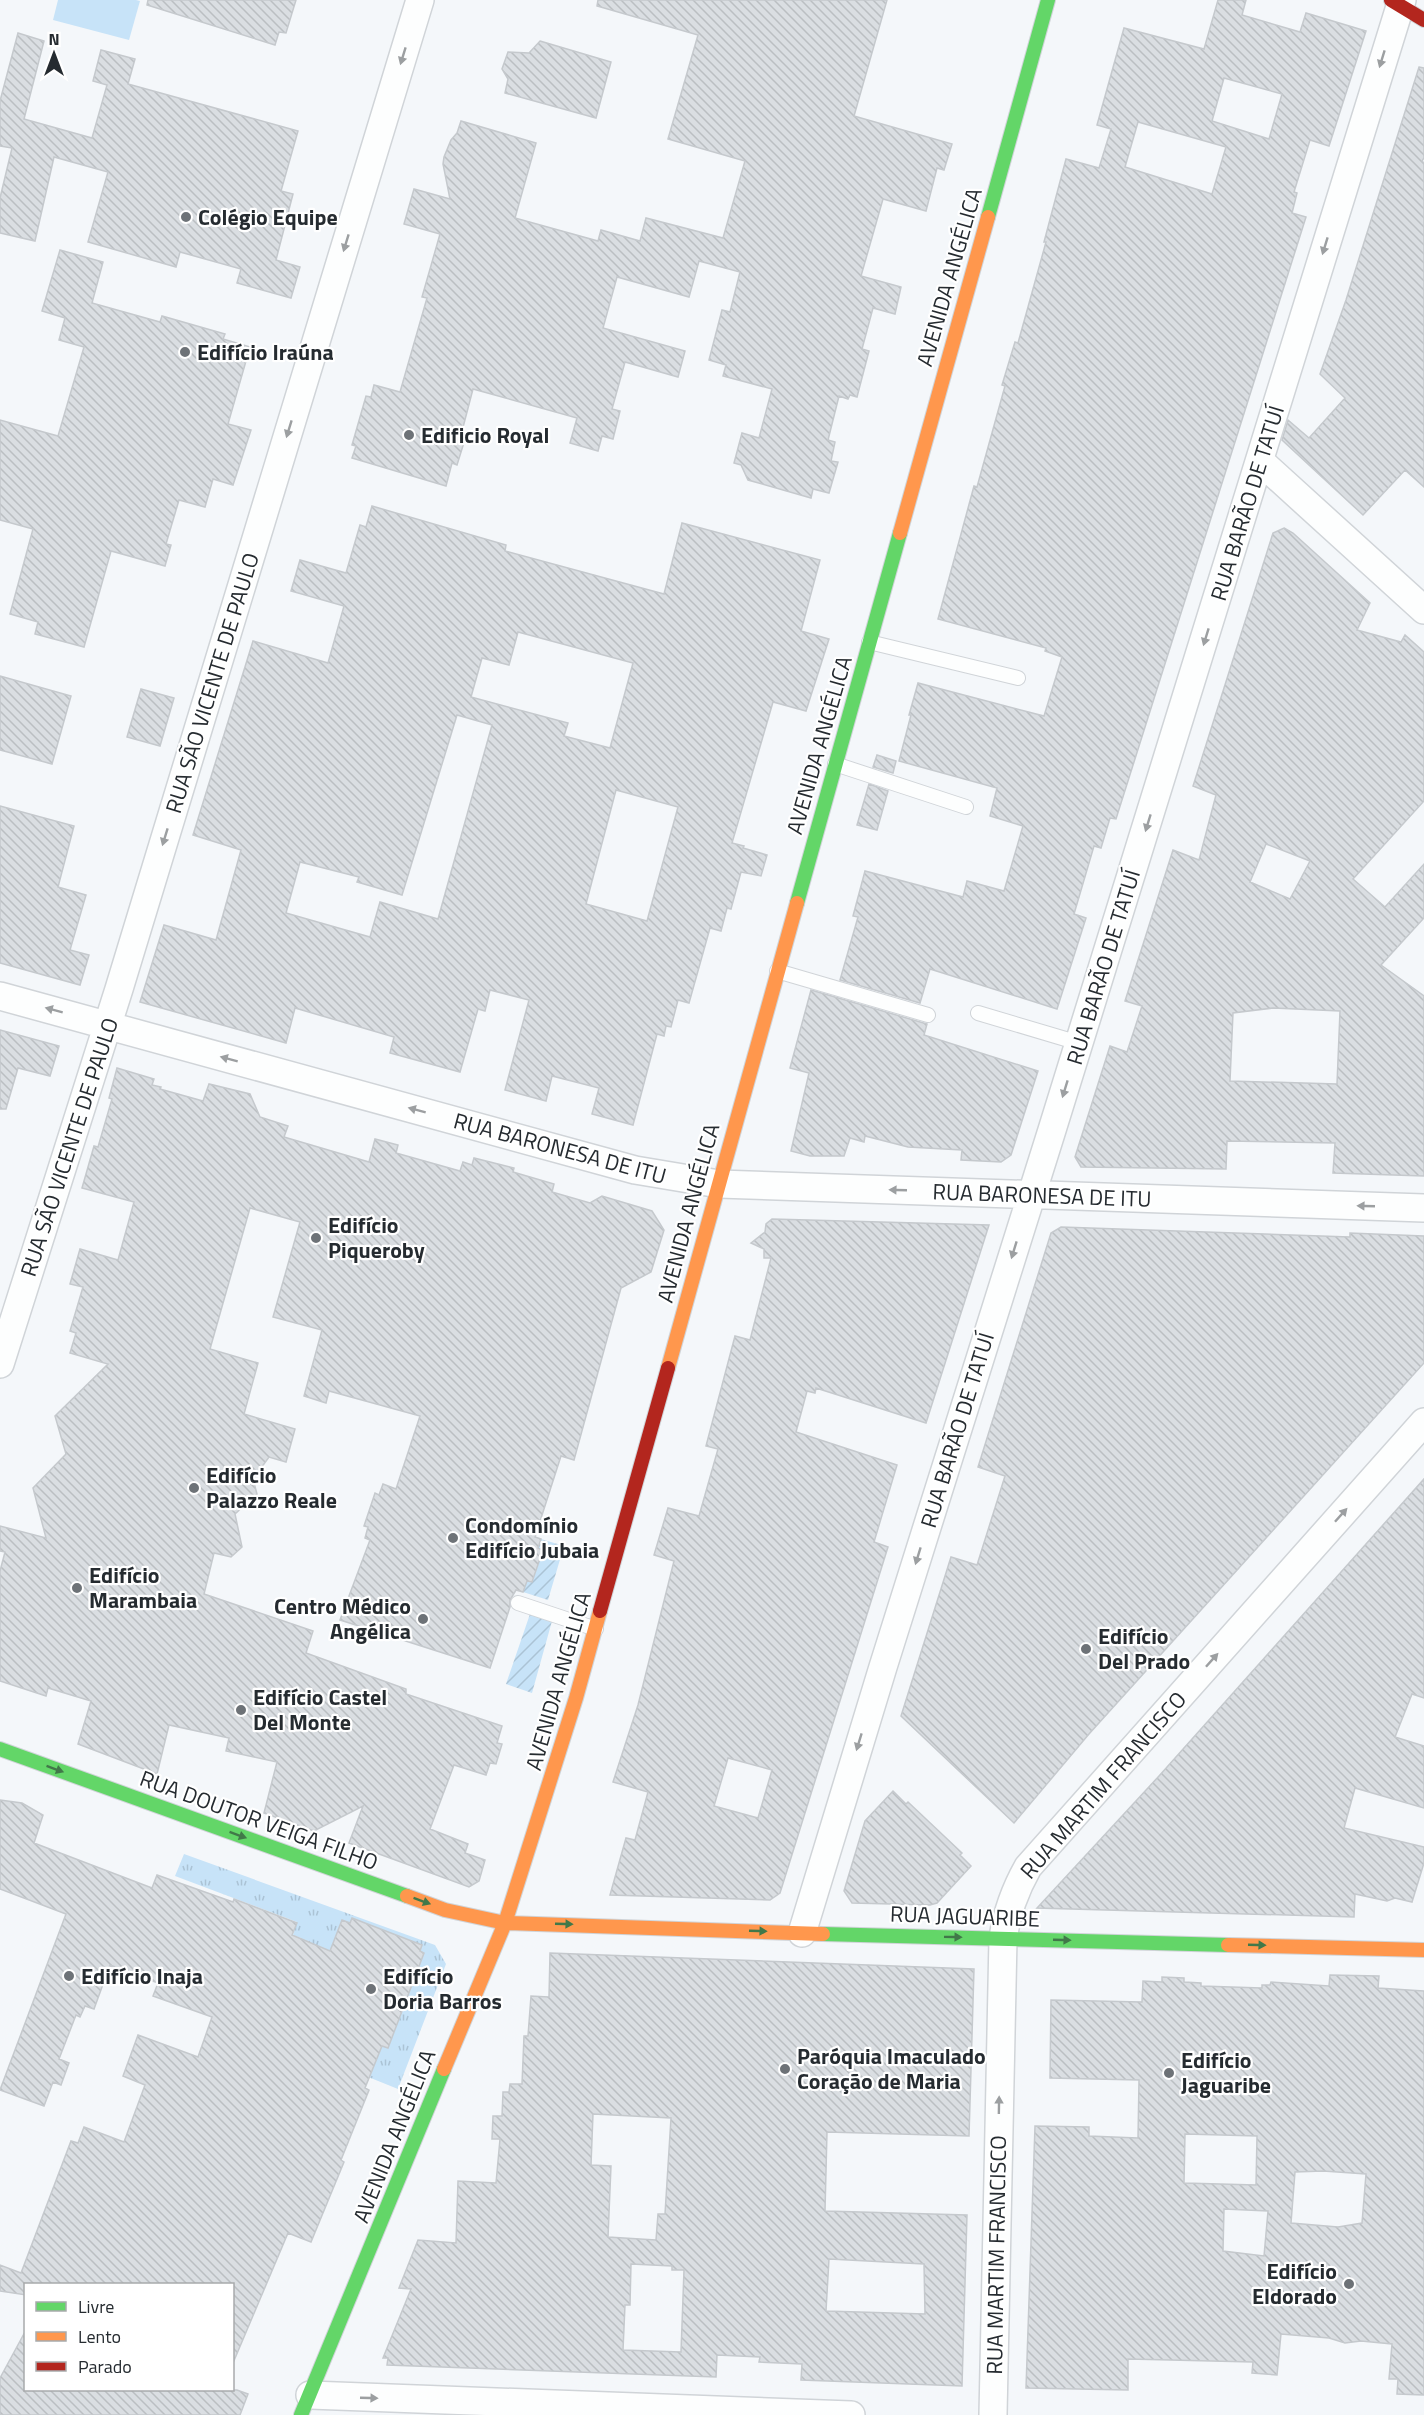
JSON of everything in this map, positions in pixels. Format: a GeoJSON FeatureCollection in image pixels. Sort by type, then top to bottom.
{"type":"FeatureCollection","features":[{"type":"Feature","properties":{"kind":"main road","name":"AVENIDA ANGÉLICA"},"geometry":{"type":"LineString","coordinates":[[306,2405],[505,1923],[576,1698],[1048,0]]}},
{"type":"Feature","properties":{"kind":"main road"},"geometry":{"type":"LineString","coordinates":[[1398,1],[1424,20]]}},
{"type":"Feature","properties":{"kind":"main road","name":"RUA DOUTOR VEIGA FILHO"},"geometry":{"type":"LineString","coordinates":[[0,1749],[445,1910],[505,1923]]}},
{"type":"Feature","properties":{"kind":"main road","name":"RUA JAGUARIBE"},"geometry":{"type":"LineString","coordinates":[[505,1923],[1424,1950]]}},
{"type":"Feature","properties":{"kind":"street","name":"RUA SÃO VICENTE DE PAULO"},"geometry":{"type":"LineString","coordinates":[[0,1364],[107,1025],[420,0]]}},
{"type":"Feature","properties":{"kind":"street","name":"RUA BARÃO DE TATUÍ"},"geometry":{"type":"LineString","coordinates":[[802,1933],[879,1678],[1260,461],[1398,1]]}},
{"type":"Feature","properties":{"kind":"street"},"geometry":{"type":"LineString","coordinates":[[1260,461],[1424,610]]}},
{"type":"Feature","properties":{"kind":"street","name":"RUA BARONESA DE ITU"},"geometry":{"type":"LineString","coordinates":[[0,996],[636,1170],[719,1184],[1424,1208]]}},
{"type":"Feature","properties":{"kind":"street","name":"RUA MARTIM FRANCISCO"},"geometry":{"type":"LineString","coordinates":[[993,2415],[1003,1938],[1007,1913],[1016,1888],[1028,1867],[1424,1422]]}},
{"type":"Feature","properties":{"kind":"street"},"geometry":{"type":"LineString","coordinates":[[306,2405],[851,2415]]}},
{"type":"Feature","properties":{"kind":"lane"},"geometry":{"type":"LineString","coordinates":[[869,642],[1018,678]]}},
{"type":"Feature","properties":{"kind":"lane"},"geometry":{"type":"LineString","coordinates":[[835,764],[966,807]]}},
{"type":"Feature","properties":{"kind":"lane"},"geometry":{"type":"LineString","coordinates":[[777,971],[928,1015]]}},
{"type":"Feature","properties":{"kind":"lane"},"geometry":{"type":"LineString","coordinates":[[978,1013],[1079,1043]]}},
{"type":"Feature","properties":{"kind":"lane"},"geometry":{"type":"LineString","coordinates":[[518,1603],[596,1629]]}},
{"type":"Feature","properties":{"kind":"green space"},"geometry":{"type":"Polygon","coordinates":[[[58,0],[140,1],[129,40],[53,20],[58,0]]]}},
{"type":"Feature","properties":{"kind":"green space"},"geometry":{"type":"Polygon","coordinates":[[[541,1539],[564,1546],[548,1600],[523,1592],[527,1581],[532,1582],[543,1551],[538,1548],[541,1539]]]}},
{"type":"Feature","properties":{"kind":"green space"},"geometry":{"type":"Polygon","coordinates":[[[530,1614],[552,1621],[532,1693],[506,1684],[530,1614]]]}},
{"type":"Feature","properties":{"kind":"green space"},"geometry":{"type":"Polygon","coordinates":[[[184,1854],[435,1945],[446,1964],[398,2089],[311,2054],[273,2013],[301,1938],[293,1935],[297,1922],[175,1876],[184,1854]]]}},
{"type":"Feature","properties":{"kind":"building"},"geometry":{"type":"Polygon","coordinates":[[[148,0],[296,0],[286,33],[279,32],[275,45],[147,5],[148,0]]]}},
{"type":"Feature","properties":{"kind":"building"},"geometry":{"type":"Polygon","coordinates":[[[598,0],[887,0],[854,116],[952,144],[944,170],[937,168],[926,211],[883,199],[861,276],[901,287],[895,314],[873,308],[862,349],[869,351],[857,397],[850,395],[848,399],[839,396],[828,440],[835,442],[831,461],[838,462],[829,493],[813,489],[811,498],[748,480],[741,465],[734,463],[742,433],[759,438],[772,389],[723,376],[726,365],[709,360],[722,310],[730,312],[740,272],[699,261],[689,297],[617,277],[603,328],[685,351],[678,377],[625,362],[612,409],[620,411],[613,439],[602,436],[598,451],[570,443],[577,418],[473,389],[461,435],[466,436],[457,465],[452,463],[446,486],[352,458],[356,446],[352,445],[366,396],[371,397],[374,385],[400,392],[427,298],[422,297],[440,234],[404,224],[414,189],[450,199],[443,164],[451,140],[457,133],[461,121],[536,143],[515,218],[598,241],[601,230],[640,241],[646,218],[723,238],[745,161],[668,139],[698,35],[597,6],[598,0]]]}},
{"type":"Feature","properties":{"kind":"building"},"geometry":{"type":"Polygon","coordinates":[[[1218,0],[1246,0],[1242,15],[1300,32],[1306,13],[1366,31],[1329,146],[1310,140],[1294,192],[1297,193],[1292,213],[1306,217],[1116,819],[1110,818],[1101,848],[1094,846],[1074,914],[1086,918],[1057,1009],[930,969],[920,1003],[840,980],[858,917],[853,916],[865,871],[963,897],[967,881],[1004,891],[1023,826],[990,816],[997,788],[899,761],[911,715],[909,715],[918,683],[1044,716],[1062,657],[1045,651],[1046,648],[938,619],[974,486],[977,487],[1005,386],[1002,385],[1015,342],[1018,343],[1066,159],[1099,168],[1111,129],[1097,125],[1124,28],[1204,49],[1218,0]],[[1224,78],[1212,121],[1269,139],[1282,94],[1224,78]],[[1138,122],[1125,167],[1212,194],[1226,147],[1138,122]]]}},
{"type":"Feature","properties":{"kind":"building"},"geometry":{"type":"Polygon","coordinates":[[[18,33],[44,41],[24,119],[92,138],[107,85],[93,81],[101,50],[135,59],[128,84],[298,131],[281,191],[293,194],[276,260],[300,267],[291,298],[237,283],[241,269],[180,252],[176,267],[88,242],[108,172],[54,157],[35,241],[0,233],[0,198],[12,148],[0,146],[0,101],[18,33]]]}},
{"type":"Feature","properties":{"kind":"building"},"geometry":{"type":"Polygon","coordinates":[[[540,41],[611,62],[596,118],[505,93],[508,79],[502,69],[508,52],[529,53],[540,41]]]}},
{"type":"Feature","properties":{"kind":"building"},"geometry":{"type":"Polygon","coordinates":[[[1419,67],[1424,68],[1424,158],[1422,161],[1424,163],[1424,487],[1405,470],[1363,515],[1282,440],[1288,420],[1309,438],[1345,398],[1320,374],[1346,300],[1419,67]]]}},
{"type":"Feature","properties":{"kind":"building"},"geometry":{"type":"Polygon","coordinates":[[[60,250],[103,262],[92,303],[160,322],[162,316],[225,334],[223,339],[250,347],[228,424],[251,430],[233,485],[213,479],[205,507],[179,500],[166,544],[171,545],[165,566],[111,551],[84,647],[35,634],[38,622],[10,614],[33,529],[0,520],[0,420],[58,436],[84,347],[59,340],[65,318],[42,311],[60,250]]]}},
{"type":"Feature","properties":{"kind":"building"},"geometry":{"type":"Polygon","coordinates":[[[372,506],[506,545],[505,551],[664,594],[682,523],[820,560],[801,631],[829,639],[806,711],[773,702],[732,843],[767,855],[761,876],[741,872],[731,909],[727,908],[721,931],[710,928],[689,1003],[678,1000],[671,1027],[666,1026],[664,1036],[657,1034],[633,1125],[592,1114],[599,1088],[552,1076],[546,1101],[505,1090],[529,1000],[490,990],[485,1011],[478,1009],[460,1072],[390,1053],[394,1037],[295,1008],[286,1043],[140,1002],[164,925],[216,940],[241,850],[193,835],[253,641],[328,663],[344,606],[291,591],[300,560],[346,573],[360,525],[366,527],[372,506]],[[518,632],[509,665],[482,658],[471,697],[568,723],[564,736],[610,748],[633,663],[518,632]],[[457,715],[402,895],[357,882],[359,877],[300,862],[286,913],[370,937],[380,902],[438,919],[492,725],[457,715]],[[616,790],[586,904],[647,921],[678,807],[616,790]]]}},
{"type":"Feature","properties":{"kind":"building"},"geometry":{"type":"Polygon","coordinates":[[[1284,528],[1293,533],[1370,603],[1357,630],[1401,642],[1405,635],[1424,652],[1424,801],[1353,879],[1385,907],[1424,864],[1424,918],[1381,965],[1424,996],[1424,1176],[1333,1173],[1335,1143],[1227,1141],[1226,1169],[1081,1167],[1075,1157],[1110,1046],[1127,1052],[1142,1006],[1125,1001],[1173,850],[1199,860],[1216,795],[1193,786],[1273,533],[1284,528]],[[1266,844],[1250,882],[1290,899],[1310,861],[1266,844]],[[1273,1008],[1233,1013],[1230,1081],[1337,1084],[1340,1011],[1273,1008]]]}},
{"type":"Feature","properties":{"kind":"building"},"geometry":{"type":"Polygon","coordinates":[[[0,676],[71,696],[52,764],[0,750],[0,676]]]}},
{"type":"Feature","properties":{"kind":"building"},"geometry":{"type":"Polygon","coordinates":[[[141,689],[174,698],[160,746],[127,737],[141,689]]]}},
{"type":"Feature","properties":{"kind":"building"},"geometry":{"type":"Polygon","coordinates":[[[877,755],[896,761],[893,773],[873,767],[877,755]]]}},
{"type":"Feature","properties":{"kind":"building"},"geometry":{"type":"Polygon","coordinates":[[[869,784],[888,791],[877,830],[857,825],[869,784]]]}},
{"type":"Feature","properties":{"kind":"building"},"geometry":{"type":"Polygon","coordinates":[[[0,806],[74,826],[58,887],[86,895],[70,950],[89,955],[80,985],[0,963],[0,806]]]}},
{"type":"Feature","properties":{"kind":"building"},"geometry":{"type":"Polygon","coordinates":[[[811,990],[927,1024],[924,1035],[1038,1071],[1011,1155],[1001,1162],[961,1160],[962,1150],[908,1147],[865,1136],[864,1142],[850,1138],[844,1156],[810,1156],[791,1151],[809,1073],[790,1068],[811,990]]]}},
{"type":"Feature","properties":{"kind":"building"},"geometry":{"type":"Polygon","coordinates":[[[0,1030],[59,1046],[50,1076],[18,1068],[6,1109],[0,1109],[0,1030]]]}},
{"type":"Feature","properties":{"kind":"building"},"geometry":{"type":"Polygon","coordinates":[[[117,1068],[154,1079],[152,1085],[161,1087],[160,1089],[203,1101],[209,1084],[250,1094],[260,1117],[288,1126],[284,1137],[369,1162],[375,1139],[398,1145],[396,1153],[460,1171],[463,1162],[472,1165],[474,1158],[514,1168],[513,1172],[554,1184],[552,1192],[590,1203],[602,1196],[652,1211],[664,1230],[651,1272],[621,1288],[574,1460],[561,1456],[535,1537],[541,1539],[538,1548],[543,1550],[532,1582],[527,1581],[523,1592],[516,1590],[510,1600],[510,1607],[490,1668],[340,1620],[370,1540],[365,1538],[368,1527],[364,1526],[375,1493],[379,1495],[383,1484],[396,1489],[420,1416],[329,1391],[326,1403],[304,1396],[322,1330],[273,1317],[300,1222],[250,1208],[210,1349],[258,1363],[244,1414],[295,1429],[286,1462],[269,1457],[253,1479],[257,1494],[235,1514],[242,1547],[231,1557],[214,1553],[204,1594],[313,1631],[306,1653],[406,1689],[406,1694],[502,1726],[497,1743],[502,1744],[496,1764],[490,1763],[486,1775],[454,1765],[430,1829],[468,1844],[465,1853],[485,1860],[479,1881],[469,1887],[349,1843],[363,1806],[314,1831],[264,1813],[277,1762],[226,1751],[229,1738],[169,1725],[157,1774],[78,1744],[91,1701],[48,1688],[46,1696],[0,1681],[0,1571],[5,1552],[0,1551],[0,1526],[46,1538],[33,1488],[66,1454],[55,1416],[108,1364],[70,1353],[76,1333],[70,1331],[83,1287],[70,1284],[80,1249],[118,1260],[134,1202],[82,1188],[94,1146],[98,1147],[112,1099],[109,1098],[117,1068]]]}},
{"type":"Feature","properties":{"kind":"building"},"geometry":{"type":"Polygon","coordinates":[[[772,1219],[989,1225],[926,1423],[816,1388],[815,1393],[807,1391],[796,1432],[897,1465],[874,1542],[888,1547],[780,1893],[770,1900],[610,1895],[626,1838],[635,1840],[648,1792],[613,1782],[638,1705],[674,1561],[654,1555],[668,1508],[699,1516],[718,1449],[706,1446],[735,1336],[750,1340],[771,1258],[764,1258],[764,1249],[751,1243],[765,1232],[766,1224],[772,1219]],[[728,1758],[714,1806],[758,1818],[772,1770],[728,1758]]]}},
{"type":"Feature","properties":{"kind":"building"},"geometry":{"type":"Polygon","coordinates":[[[1061,1227],[1350,1237],[1350,1233],[1424,1236],[1424,1363],[1089,1734],[1014,1823],[901,1716],[951,1557],[977,1565],[1005,1476],[978,1467],[1051,1233],[1061,1227]]]}},
{"type":"Feature","properties":{"kind":"building"},"geometry":{"type":"Polygon","coordinates":[[[1424,1479],[1424,1698],[1412,1694],[1395,1737],[1424,1746],[1424,1808],[1355,1788],[1344,1828],[1424,1847],[1424,1863],[1412,1902],[1395,1898],[1387,1901],[1355,1894],[1354,1917],[1037,1908],[1159,1776],[1424,1479]]]}},
{"type":"Feature","properties":{"kind":"building"},"geometry":{"type":"Polygon","coordinates":[[[893,1791],[906,1804],[908,1802],[962,1853],[960,1855],[971,1866],[937,1903],[930,1905],[852,1903],[844,1891],[865,1821],[893,1791]]]}},
{"type":"Feature","properties":{"kind":"building"},"geometry":{"type":"Polygon","coordinates":[[[0,1800],[22,1803],[43,1815],[34,1843],[152,1888],[157,1875],[233,1902],[234,1899],[297,1923],[292,1935],[330,1951],[342,1920],[350,1923],[352,1918],[422,1945],[420,1951],[424,1953],[388,2048],[382,2046],[365,2088],[369,2090],[341,2160],[344,2162],[311,2242],[288,2233],[234,2361],[234,2283],[24,2283],[24,2295],[0,2291],[0,2265],[21,2273],[71,2141],[78,2143],[84,2127],[124,2142],[145,2085],[123,2076],[138,2035],[198,2057],[212,2017],[153,1996],[158,1983],[110,1965],[94,2009],[85,2006],[80,2017],[76,2015],[59,2059],[69,2063],[61,2085],[53,2082],[44,2106],[0,2090],[66,1914],[0,1889],[0,1800]]]}},
{"type":"Feature","properties":{"kind":"building"},"geometry":{"type":"Polygon","coordinates":[[[550,1953],[974,1969],[969,2136],[827,2132],[825,2211],[967,2215],[962,2386],[801,2380],[802,2364],[759,2362],[760,2357],[717,2355],[716,2377],[387,2365],[388,2358],[383,2358],[411,2289],[399,2288],[418,2240],[456,2243],[458,2181],[496,2183],[500,2139],[492,2139],[493,2116],[502,2116],[503,2092],[509,2092],[510,2084],[522,2084],[524,2036],[528,2036],[531,1996],[549,1997],[550,1953]],[[593,2114],[591,2165],[611,2166],[608,2237],[656,2240],[658,2214],[665,2214],[671,2118],[593,2114]],[[829,2259],[826,2311],[925,2314],[924,2264],[829,2259]],[[631,2264],[630,2305],[625,2305],[623,2350],[681,2352],[684,2270],[672,2270],[672,2266],[631,2264]]]}},
{"type":"Feature","properties":{"kind":"building"},"geometry":{"type":"Polygon","coordinates":[[[1330,1975],[1379,1976],[1378,1988],[1424,1991],[1424,2395],[1397,2394],[1398,2379],[1389,2379],[1392,2344],[1361,2341],[1345,2343],[1329,2338],[1281,2334],[1277,2375],[1252,2373],[1253,2362],[1128,2359],[1128,2390],[1026,2388],[1035,2126],[1089,2127],[1089,2136],[1138,2138],[1139,2080],[1050,2078],[1051,2000],[1142,2002],[1143,1981],[1162,1982],[1162,1977],[1184,1978],[1184,1982],[1201,1983],[1201,1986],[1262,1988],[1262,1985],[1270,1985],[1271,1982],[1329,1986],[1330,1975]],[[1185,2134],[1184,2183],[1256,2185],[1257,2136],[1185,2134]],[[1295,2172],[1291,2223],[1338,2227],[1362,2223],[1366,2174],[1295,2172]],[[1224,2209],[1223,2251],[1264,2256],[1268,2211],[1224,2209]]]}},
{"type":"Feature","properties":{"kind":"building"},"geometry":{"type":"Polygon","coordinates":[[[24,2334],[24,2391],[237,2390],[248,2394],[240,2415],[0,2415],[0,2378],[24,2334]]]}},
{"type":"Feature","properties":{"kind":"traffic: fast"},"geometry":{"type":"LineString","coordinates":[[988,217],[1048,0]]}},
{"type":"Feature","properties":{"kind":"traffic: fast"},"geometry":{"type":"LineString","coordinates":[[797,903],[900,533]]}},
{"type":"Feature","properties":{"kind":"traffic: fast"},"geometry":{"type":"LineString","coordinates":[[0,1749],[407,1896]]}},
{"type":"Feature","properties":{"kind":"traffic: fast"},"geometry":{"type":"LineString","coordinates":[[823,1934],[1228,1945]]}},
{"type":"Feature","properties":{"kind":"traffic: fast"},"geometry":{"type":"LineString","coordinates":[[301,2415],[444,2069]]}},
{"type":"Feature","properties":{"kind":"traffic: slow"},"geometry":{"type":"LineString","coordinates":[[900,533],[988,217]]}},
{"type":"Feature","properties":{"kind":"traffic: slow"},"geometry":{"type":"LineString","coordinates":[[668,1368],[797,903]]}},
{"type":"Feature","properties":{"kind":"traffic: slow"},"geometry":{"type":"LineString","coordinates":[[444,2069],[505,1923],[576,1698],[600,1611]]}},
{"type":"Feature","properties":{"kind":"traffic: slow"},"geometry":{"type":"LineString","coordinates":[[407,1896],[445,1910],[505,1923],[823,1934]]}},
{"type":"Feature","properties":{"kind":"traffic: slow"},"geometry":{"type":"LineString","coordinates":[[1228,1945],[1424,1950]]}},
{"type":"Feature","properties":{"kind":"traffic: jam"},"geometry":{"type":"LineString","coordinates":[[1391,0],[1424,20]]}},
{"type":"Feature","properties":{"kind":"traffic: jam"},"geometry":{"type":"LineString","coordinates":[[600,1611],[668,1368]]}},
{"type":"Feature","properties":{"kind":"place","name":"Colégio Equipe"},"geometry":{"type":"Point","coordinates":[186,217]}},
{"type":"Feature","properties":{"kind":"place","name":"Edifício Iraúna"},"geometry":{"type":"Point","coordinates":[185,352]}},
{"type":"Feature","properties":{"kind":"place","name":"Edificio Royal"},"geometry":{"type":"Point","coordinates":[409,435]}},
{"type":"Feature","properties":{"kind":"place","name":"Edifício Piqueroby"},"geometry":{"type":"Point","coordinates":[316,1238]}},
{"type":"Feature","properties":{"kind":"place","name":"Edifício Palazzo Reale"},"geometry":{"type":"Point","coordinates":[194,1488]}},
{"type":"Feature","properties":{"kind":"place","name":"Condomínio Edifício Jubaia"},"geometry":{"type":"Point","coordinates":[453,1538]}},
{"type":"Feature","properties":{"kind":"place","name":"Edifício Marambaia"},"geometry":{"type":"Point","coordinates":[77,1588]}},
{"type":"Feature","properties":{"kind":"place","name":"Centro Médico Angélica"},"geometry":{"type":"Point","coordinates":[423,1619]}},
{"type":"Feature","properties":{"kind":"place","name":"Edifício Del Prado"},"geometry":{"type":"Point","coordinates":[1086,1649]}},
{"type":"Feature","properties":{"kind":"place","name":"Edifício Castel Del Monte"},"geometry":{"type":"Point","coordinates":[241,1710]}},
{"type":"Feature","properties":{"kind":"place","name":"Edifício Inaja"},"geometry":{"type":"Point","coordinates":[69,1976]}},
{"type":"Feature","properties":{"kind":"place","name":"Edifício Doria Barros"},"geometry":{"type":"Point","coordinates":[371,1989]}},
{"type":"Feature","properties":{"kind":"place","name":"Paróquia Imaculado Coração de Maria"},"geometry":{"type":"Point","coordinates":[785,2069]}},
{"type":"Feature","properties":{"kind":"place","name":"Edifício Jaguaribe"},"geometry":{"type":"Point","coordinates":[1169,2073]}},
{"type":"Feature","properties":{"kind":"place","name":"Edifício Eldorado"},"geometry":{"type":"Point","coordinates":[1349,2284]}}]}
